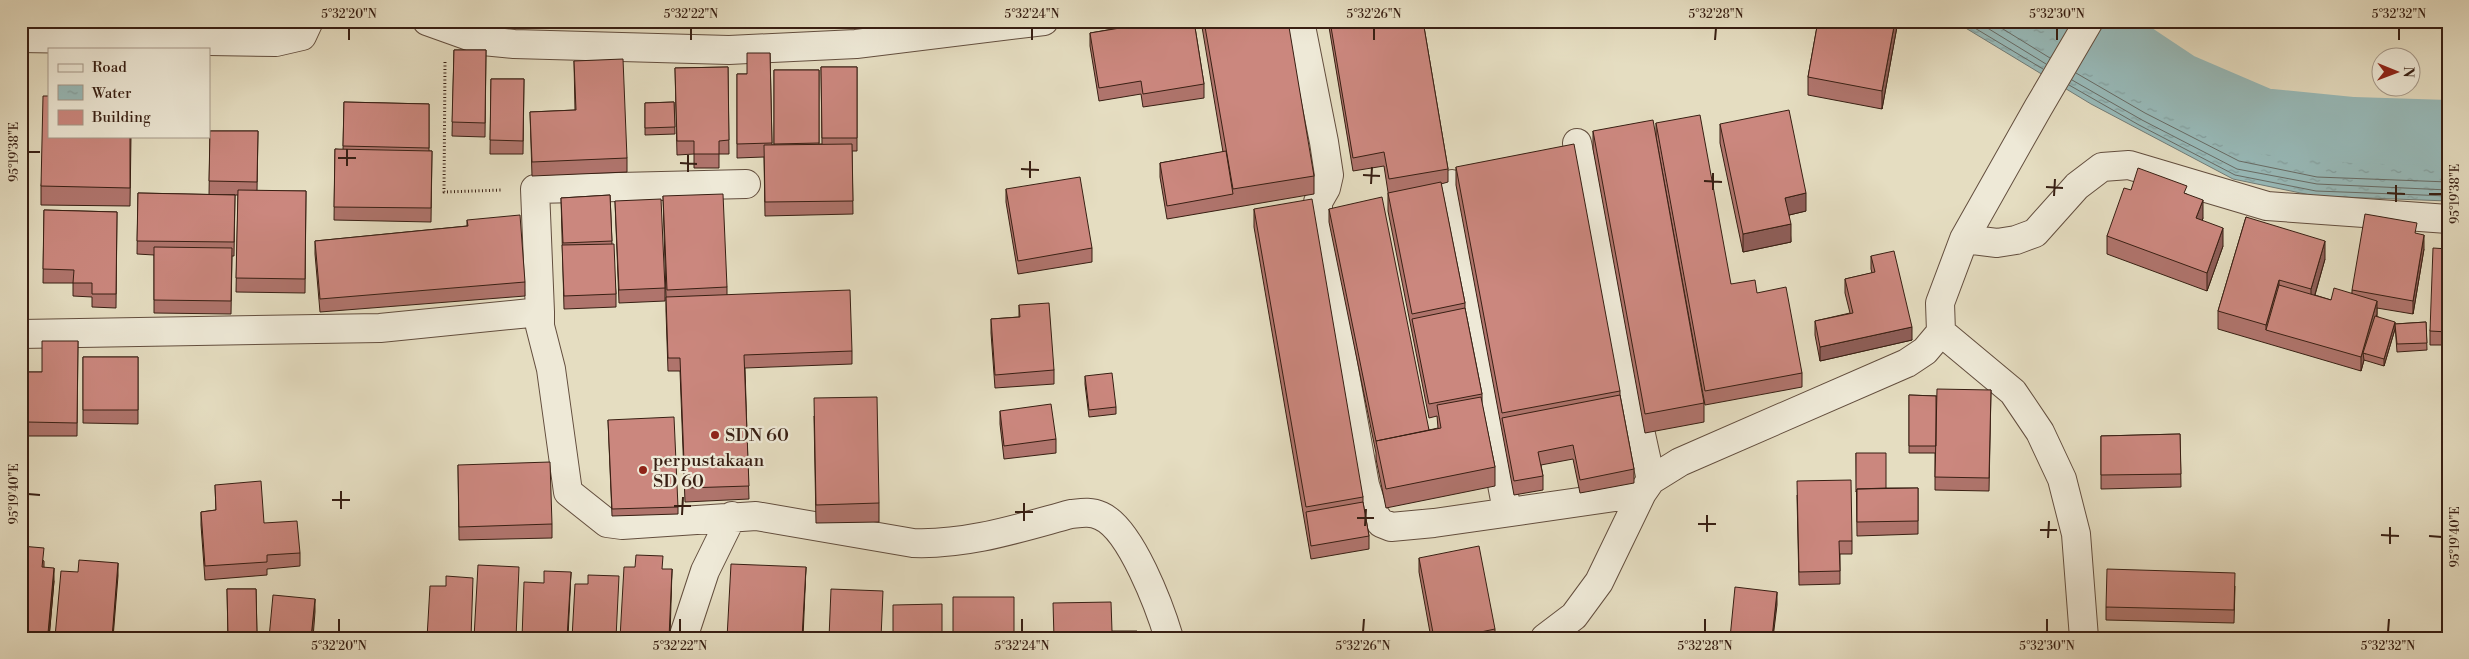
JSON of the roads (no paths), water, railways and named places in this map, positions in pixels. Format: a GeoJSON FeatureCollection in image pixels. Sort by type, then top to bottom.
{"type":"FeatureCollection","features":[{"type":"Feature","properties":{"kind":"street"},"geometry":{"type":"LineString","coordinates":[[21,38],[276,42],[302,36],[309,21]]}},
{"type":"Feature","properties":{"kind":"street"},"geometry":{"type":"LineString","coordinates":[[436,25],[483,41],[514,44],[729,50],[856,44],[1044,21]]}},
{"type":"Feature","properties":{"kind":"street"},"geometry":{"type":"LineString","coordinates":[[1300,21],[1329,175],[1326,188],[1318,202],[1318,224],[1365,485],[1374,514],[1381,523],[1391,527],[1434,523],[1646,487],[1680,462],[1907,364],[1924,351],[1941,332],[1940,303],[1964,239],[2090,21]]}},
{"type":"Feature","properties":{"kind":"street"},"geometry":{"type":"LineString","coordinates":[[1545,638],[1574,616],[1599,582],[1646,487],[1577,143]]}},
{"type":"Feature","properties":{"kind":"street"},"geometry":{"type":"LineString","coordinates":[[1964,239],[1996,243],[2016,240],[2035,233],[2077,186],[2102,167],[2130,165],[2266,206],[2448,219]]}},
{"type":"Feature","properties":{"kind":"street"},"geometry":{"type":"LineString","coordinates":[[746,184],[535,189],[540,326],[551,369],[568,492],[607,523],[622,525],[732,516],[756,516],[913,543],[934,544],[971,540],[1087,512],[1102,516],[1124,540],[1142,567],[1169,638]]}},
{"type":"Feature","properties":{"kind":"street"},"geometry":{"type":"LineString","coordinates":[[1452,184],[1485,394],[1507,511]]}},
{"type":"Feature","properties":{"kind":"street"},"geometry":{"type":"LineString","coordinates":[[21,334],[380,328],[540,312]]}},
{"type":"Feature","properties":{"kind":"street"},"geometry":{"type":"LineString","coordinates":[[1941,332],[2013,392],[2040,432],[2062,479],[2076,534],[2084,638]]}},
{"type":"Feature","properties":{"kind":"street"},"geometry":{"type":"LineString","coordinates":[[683,638],[705,571],[732,516]]}},
{"type":"Feature","properties":{"kind":"water"},"geometry":{"type":"Polygon","coordinates":[[[1954,21],[2075,21],[2236,110],[2317,122],[2448,128],[2448,201],[2315,196],[2233,179],[2091,104],[1954,21]]]}},
{"type":"Feature","properties":{"kind":"waterway"},"geometry":{"type":"LineString","coordinates":[[2082,21],[2178,85],[2262,121],[2353,130],[2448,133]]}},
{"type":"Feature","properties":{"kind":"place","name":"SDN 60"},"geometry":{"type":"Point","coordinates":[715,435]}},
{"type":"Feature","properties":{"kind":"place","name":"perpustakaan SD 60"},"geometry":{"type":"Point","coordinates":[643,470]}}]}
